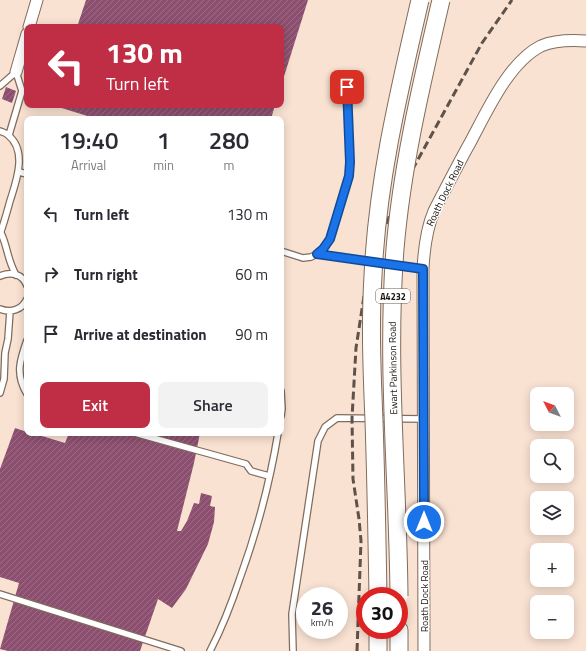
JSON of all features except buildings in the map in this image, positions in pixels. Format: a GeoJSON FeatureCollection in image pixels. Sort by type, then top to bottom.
{"type":"FeatureCollection","features":[{"type":"Feature","properties":{"kind":"main road","name":"Ewart Parkinson Road"},"geometry":{"type":"LineString","coordinates":[[378,587],[372,333],[373,270],[379,204],[385,163],[420,0]]}},
{"type":"Feature","properties":{"kind":"main road","name":"Ewart Parkinson Road"},"geometry":{"type":"LineString","coordinates":[[399,587],[391,326],[395,249],[404,172],[441,0]]}},
{"type":"Feature","properties":{"kind":"main road"},"geometry":{"type":"LineString","coordinates":[[378,639],[378,651]]}},
{"type":"Feature","properties":{"kind":"main road"},"geometry":{"type":"LineString","coordinates":[[399,639],[399,651]]}},
{"type":"Feature","properties":{"kind":"street"},"geometry":{"type":"LineString","coordinates":[[30,24],[37,0]]}},
{"type":"Feature","properties":{"kind":"street","name":"Roath Dock Road"},"geometry":{"type":"LineString","coordinates":[[424,651],[423,269],[425,238],[434,211],[492,101],[518,66],[533,51],[541,46],[562,41],[586,41]]}},
{"type":"Feature","properties":{"kind":"street"},"geometry":{"type":"LineString","coordinates":[[16,72],[24,44]]}},
{"type":"Feature","properties":{"kind":"lane"},"geometry":{"type":"LineString","coordinates":[[0,86],[16,72],[22,90],[9,135]]}},
{"type":"Feature","properties":{"kind":"lane"},"geometry":{"type":"LineString","coordinates":[[284,252],[303,258],[311,257],[323,249],[330,239],[349,176],[350,162],[347,87]]}},
{"type":"Feature","properties":{"kind":"lane"},"geometry":{"type":"LineString","coordinates":[[0,131],[9,135],[18,151],[19,159],[19,172],[0,233],[5,243],[11,266],[16,275]]}},
{"type":"Feature","properties":{"kind":"lane"},"geometry":{"type":"LineString","coordinates":[[19,172],[24,173]]}},
{"type":"Feature","properties":{"kind":"lane"},"geometry":{"type":"LineString","coordinates":[[317,254],[423,269]]}},
{"type":"Feature","properties":{"kind":"lane"},"geometry":{"type":"LineString","coordinates":[[0,276],[10,273],[22,278],[24,281]]}},
{"type":"Feature","properties":{"kind":"lane"},"geometry":{"type":"LineString","coordinates":[[0,309],[10,311],[18,309],[24,304]]}},
{"type":"Feature","properties":{"kind":"lane"},"geometry":{"type":"LineString","coordinates":[[0,393],[4,379],[5,353],[8,339],[10,311]]}},
{"type":"Feature","properties":{"kind":"lane"},"geometry":{"type":"LineString","coordinates":[[24,349],[20,360],[19,372],[24,389]]}},
{"type":"Feature","properties":{"kind":"lane"},"geometry":{"type":"LineString","coordinates":[[0,359],[5,353]]}},
{"type":"Feature","properties":{"kind":"lane"},"geometry":{"type":"LineString","coordinates":[[293,651],[292,614],[318,441],[325,427],[337,418],[424,419]]}},
{"type":"Feature","properties":{"kind":"lane"},"geometry":{"type":"LineString","coordinates":[[146,436],[246,464],[251,472],[269,476]]}},
{"type":"Feature","properties":{"kind":"lane"},"geometry":{"type":"LineString","coordinates":[[210,651],[231,604],[250,550],[263,505],[277,436]]}},
{"type":"Feature","properties":{"kind":"lane"},"geometry":{"type":"LineString","coordinates":[[0,594],[181,651]]}},
{"type":"Feature","properties":{"kind":"railway"},"geometry":{"type":"LineString","coordinates":[[357,651],[361,541],[353,479],[352,418],[356,348],[364,296],[375,255],[398,196],[482,43],[512,0]]}},
{"type":"Feature","properties":{"kind":"route"},"geometry":{"type":"LineString","coordinates":[[347,87],[350,162],[349,176],[330,239],[323,249],[317,254],[423,269],[424,522]]}}]}
